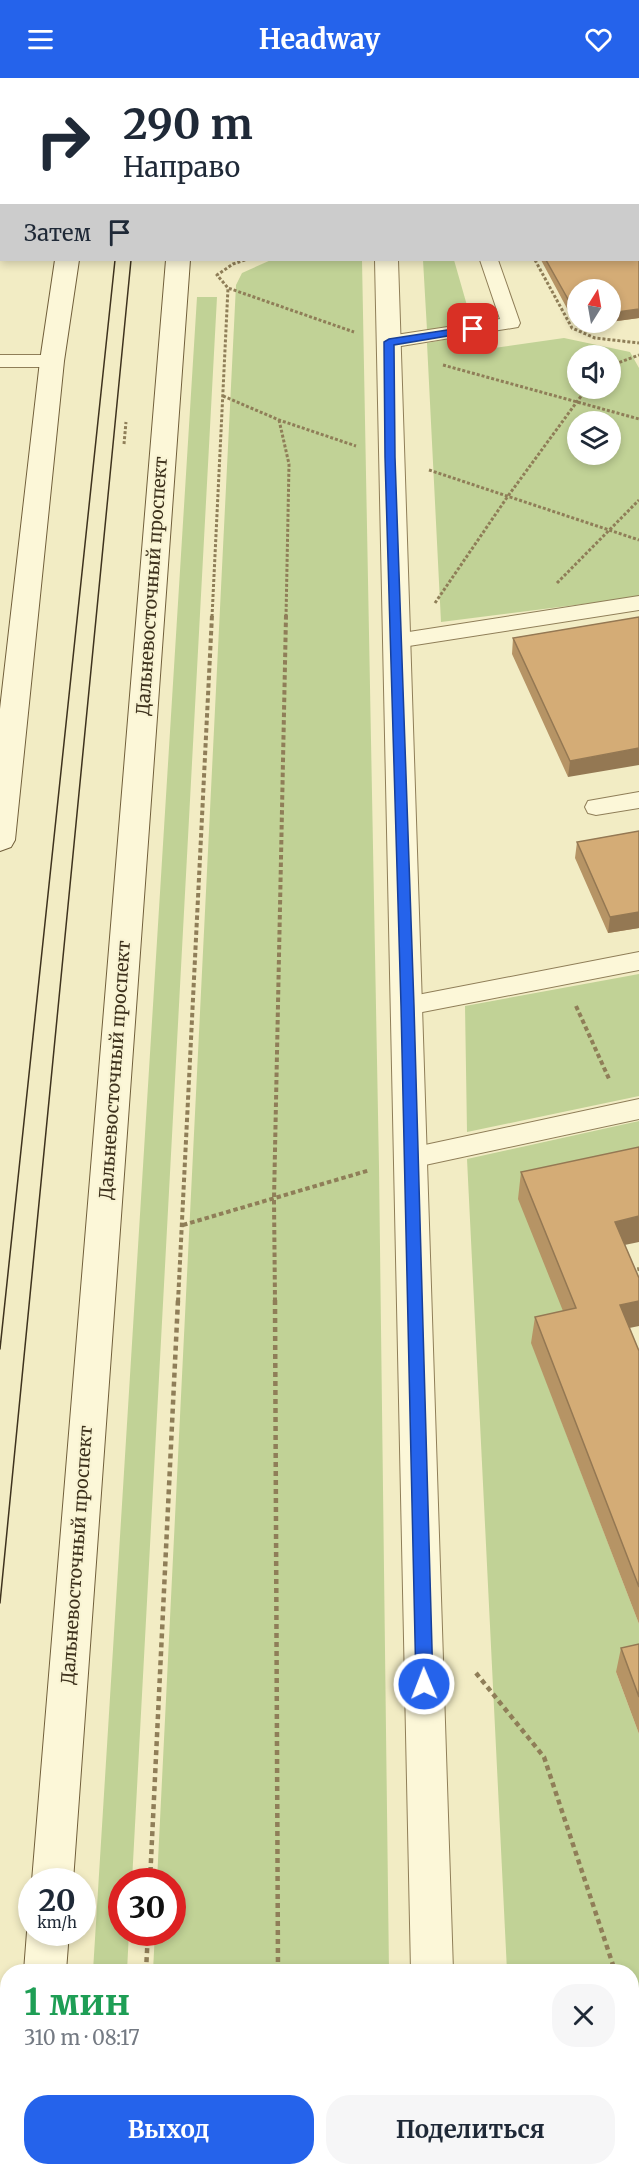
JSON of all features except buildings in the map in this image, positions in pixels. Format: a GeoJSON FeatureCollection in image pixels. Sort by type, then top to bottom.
{"type":"FeatureCollection","features":[{"type":"Feature","properties":{"kind":"main road"},"geometry":{"type":"LineString","coordinates":[[0,840],[52,361],[67,261]]}},
{"type":"Feature","properties":{"kind":"main road","name":"Дальневосточный проспект"},"geometry":{"type":"LineString","coordinates":[[53,1868],[178,261]]}},
{"type":"Feature","properties":{"kind":"main road"},"geometry":{"type":"LineString","coordinates":[[386,261],[432,1964]]}},
{"type":"Feature","properties":{"kind":"main road"},"geometry":{"type":"LineString","coordinates":[[46,1964],[47,1946]]}},
{"type":"Feature","properties":{"kind":"lane"},"geometry":{"type":"LineString","coordinates":[[389,342],[511,324],[489,261]]}},
{"type":"Feature","properties":{"kind":"lane"},"geometry":{"type":"LineString","coordinates":[[0,361],[52,361]]}},
{"type":"Feature","properties":{"kind":"lane"},"geometry":{"type":"LineString","coordinates":[[396,641],[639,603]]}},
{"type":"Feature","properties":{"kind":"lane"},"geometry":{"type":"LineString","coordinates":[[596,807],[639,800]]}},
{"type":"Feature","properties":{"kind":"lane"},"geometry":{"type":"LineString","coordinates":[[407,1006],[639,961]]}},
{"type":"Feature","properties":{"kind":"lane"},"geometry":{"type":"LineString","coordinates":[[411,1158],[631,1111]]}},
{"type":"Feature","properties":{"kind":"path"},"geometry":{"type":"LineString","coordinates":[[242,261],[217,275],[228,288],[389,342]]}},
{"type":"Feature","properties":{"kind":"path"},"geometry":{"type":"LineString","coordinates":[[536,261],[572,328],[579,333],[639,343]]}},
{"type":"Feature","properties":{"kind":"path"},"geometry":{"type":"LineString","coordinates":[[151,1868],[228,288]]}},
{"type":"Feature","properties":{"kind":"path"},"geometry":{"type":"LineString","coordinates":[[621,362],[639,355]]}},
{"type":"Feature","properties":{"kind":"path"},"geometry":{"type":"LineString","coordinates":[[433,362],[639,419]]}},
{"type":"Feature","properties":{"kind":"path"},"geometry":{"type":"LineString","coordinates":[[223,396],[279,420],[639,540]]}},
{"type":"Feature","properties":{"kind":"path"},"geometry":{"type":"LineString","coordinates":[[431,608],[508,496],[581,399]]}},
{"type":"Feature","properties":{"kind":"path"},"geometry":{"type":"LineString","coordinates":[[278,1964],[274,1199],[289,464],[279,420]]}},
{"type":"Feature","properties":{"kind":"path"},"geometry":{"type":"LineString","coordinates":[[519,622],[639,500]]}},
{"type":"Feature","properties":{"kind":"path"},"geometry":{"type":"LineString","coordinates":[[563,976],[631,1111]]}},
{"type":"Feature","properties":{"kind":"path"},"geometry":{"type":"LineString","coordinates":[[183,1225],[411,1158]]}},
{"type":"Feature","properties":{"kind":"path"},"geometry":{"type":"LineString","coordinates":[[621,1273],[639,1269]]}},
{"type":"Feature","properties":{"kind":"path"},"geometry":{"type":"LineString","coordinates":[[476,1673],[544,1757],[613,1964]]}},
{"type":"Feature","properties":{"kind":"path"},"geometry":{"type":"LineString","coordinates":[[146,1964],[147,1946]]}},
{"type":"Feature","properties":{"kind":"green space"},"geometry":{"type":"Polygon","coordinates":[[[269,261],[362,261],[379,1167],[389,1964],[153,1964],[154,1946],[186,1946],[186,1868],[158,1868],[236,285],[242,273],[269,261]]]}},
{"type":"Feature","properties":{"kind":"green space"},"geometry":{"type":"Polygon","coordinates":[[[423,261],[454,261],[472,323],[427,330],[423,261]]]}},
{"type":"Feature","properties":{"kind":"green space"},"geometry":{"type":"Polygon","coordinates":[[[197,297],[217,297],[133,1868],[108,1868],[108,1946],[128,1946],[127,1964],[93,1964],[197,297]]]}},
{"type":"Feature","properties":{"kind":"green space"},"geometry":{"type":"Polygon","coordinates":[[[475,334],[480,350],[564,338],[597,345],[567,345],[567,399],[621,399],[621,350],[630,352],[639,368],[639,597],[441,622],[427,343],[475,334]]]}},
{"type":"Feature","properties":{"kind":"green space"},"geometry":{"type":"Polygon","coordinates":[[[639,974],[639,1096],[467,1132],[465,1006],[639,974]]]}},
{"type":"Feature","properties":{"kind":"green space"},"geometry":{"type":"Polygon","coordinates":[[[639,1121],[639,1174],[572,1334],[532,1344],[639,1624],[639,1666],[616,1672],[639,1734],[639,1964],[507,1964],[467,1159],[639,1121]]]}},
{"type":"Feature","properties":{"kind":"tram line"},"geometry":{"type":"LineString","coordinates":[[0,1349],[115,261]]}},
{"type":"Feature","properties":{"kind":"tram line"},"geometry":{"type":"LineString","coordinates":[[0,1603],[131,261]]}},
{"type":"Feature","properties":{"kind":"route"},"geometry":{"type":"LineString","coordinates":[[424,1684],[390,457],[389,342],[473,329]]}}]}
